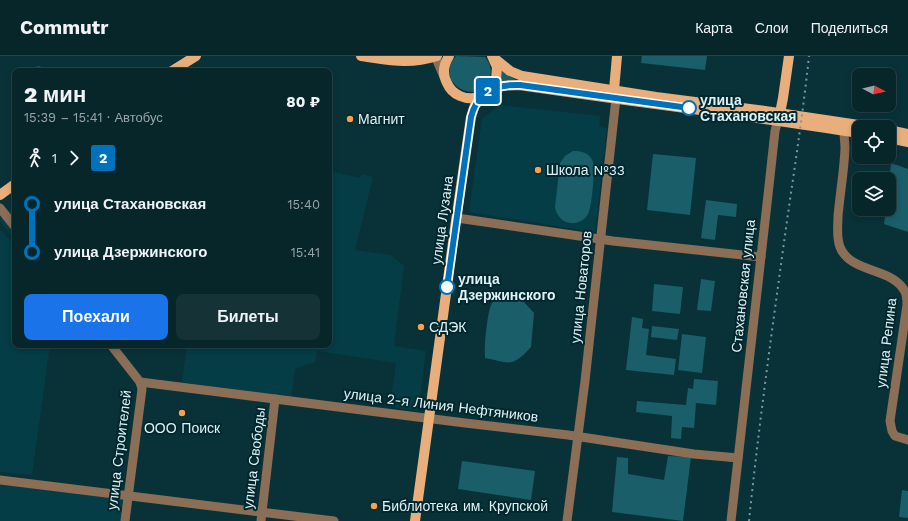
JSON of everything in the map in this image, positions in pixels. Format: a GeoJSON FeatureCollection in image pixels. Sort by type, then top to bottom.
{"type":"FeatureCollection","features":[{"type":"Feature","properties":{"kind":"main road"},"geometry":{"type":"LineString","coordinates":[[177,68],[196,56]]}},
{"type":"Feature","properties":{"kind":"main road"},"geometry":{"type":"LineString","coordinates":[[361,56],[407,62],[436,56]]}},
{"type":"Feature","properties":{"kind":"main road"},"geometry":{"type":"LineString","coordinates":[[449,56],[445,66],[444,77],[451,90],[462,97],[475,98],[494,88],[509,84],[656,97],[779,117],[852,132]]}},
{"type":"Feature","properties":{"kind":"main road"},"geometry":{"type":"LineString","coordinates":[[486,93],[494,84],[497,75],[496,64],[492,56]]}},
{"type":"Feature","properties":{"kind":"main road"},"geometry":{"type":"LineString","coordinates":[[492,56],[510,71],[522,76],[615,94]]}},
{"type":"Feature","properties":{"kind":"main road","name":"улица Новаторов"},"geometry":{"type":"LineString","coordinates":[[615,94],[616,56]]}},
{"type":"Feature","properties":{"kind":"main road","name":"Стахановская улица"},"geometry":{"type":"LineString","coordinates":[[779,117],[789,56]]}},
{"type":"Feature","properties":{"kind":"main road","name":"улица Лузана"},"geometry":{"type":"LineString","coordinates":[[415,521],[471,117],[475,105],[486,93]]}},
{"type":"Feature","properties":{"kind":"main road"},"geometry":{"type":"LineString","coordinates":[[779,117],[852,125]]}},
{"type":"Feature","properties":{"kind":"main road"},"geometry":{"type":"LineString","coordinates":[[896,131],[908,134]]}},
{"type":"Feature","properties":{"kind":"main road"},"geometry":{"type":"LineString","coordinates":[[896,139],[908,142]]}},
{"type":"Feature","properties":{"kind":"main road"},"geometry":{"type":"LineString","coordinates":[[0,195],[12,186]]}},
{"type":"Feature","properties":{"kind":"street"},"geometry":{"type":"LineString","coordinates":[[436,56],[444,77]]}},
{"type":"Feature","properties":{"kind":"street","name":"улица Новаторов"},"geometry":{"type":"LineString","coordinates":[[567,521],[579,436],[602,239],[615,94]]}},
{"type":"Feature","properties":{"kind":"street","name":"Стахановская улица"},"geometry":{"type":"LineString","coordinates":[[731,521],[775,131],[779,117]]}},
{"type":"Feature","properties":{"kind":"street","name":"улица Репина"},"geometry":{"type":"LineString","coordinates":[[844,130],[845,148],[840,190],[838,240],[845,256],[852,262],[895,281],[904,289],[906,294],[907,305],[890,421],[892,431],[895,436],[908,440]]}},
{"type":"Feature","properties":{"kind":"street"},"geometry":{"type":"LineString","coordinates":[[0,208],[12,223]]}},
{"type":"Feature","properties":{"kind":"street"},"geometry":{"type":"LineString","coordinates":[[456,218],[602,239],[761,257]]}},
{"type":"Feature","properties":{"kind":"street","name":"улица Строителей"},"geometry":{"type":"LineString","coordinates":[[113,348],[140,382],[142,389],[125,521]]}},
{"type":"Feature","properties":{"kind":"street","name":"улица 2-я Линия Нефтяников"},"geometry":{"type":"LineString","coordinates":[[140,382],[579,436],[694,454],[738,458]]}},
{"type":"Feature","properties":{"kind":"street","name":"улица Свободы"},"geometry":{"type":"LineString","coordinates":[[261,517],[275,399]]}},
{"type":"Feature","properties":{"kind":"street"},"geometry":{"type":"LineString","coordinates":[[0,480],[128,495],[261,517],[334,521]]}},
{"type":"Feature","properties":{"kind":"shaded area"},"geometry":{"type":"Polygon","coordinates":[[[456,56],[485,57],[491,72],[485,86],[477,91],[469,92],[460,89],[454,83],[450,75],[450,66],[456,56]]]}},
{"type":"Feature","properties":{"kind":"shaded area"},"geometry":{"type":"Polygon","coordinates":[[[642,56],[707,56],[705,70],[641,63],[642,56]]]}},
{"type":"Feature","properties":{"kind":"shaded area"},"geometry":{"type":"Polygon","coordinates":[[[40,66],[42,68],[29,68],[40,66]]]}},
{"type":"Feature","properties":{"kind":"shaded area"},"geometry":{"type":"Polygon","coordinates":[[[500,70],[516,80],[497,84],[500,70]]]}},
{"type":"Feature","properties":{"kind":"shaded area","name":"Школа №33"},"geometry":{"type":"Polygon","coordinates":[[[499,105],[600,116],[599,125],[607,128],[595,232],[469,212],[482,119],[499,105]]]}},
{"type":"Feature","properties":{"kind":"shaded area"},"geometry":{"type":"Polygon","coordinates":[[[573,151],[581,151],[590,156],[594,167],[592,198],[588,214],[581,221],[572,223],[566,222],[560,218],[555,207],[560,163],[565,156],[573,151]]]}},
{"type":"Feature","properties":{"kind":"shaded area"},"geometry":{"type":"Polygon","coordinates":[[[653,154],[696,158],[690,215],[647,210],[653,154]]]}},
{"type":"Feature","properties":{"kind":"shaded area"},"geometry":{"type":"Polygon","coordinates":[[[891,164],[908,169],[908,232],[884,224],[885,216],[896,216],[896,172],[890,172],[891,164]]]}},
{"type":"Feature","properties":{"kind":"shaded area"},"geometry":{"type":"Polygon","coordinates":[[[332,172],[360,178],[362,174],[373,177],[355,250],[391,255],[404,266],[394,346],[426,351],[418,411],[390,406],[396,363],[317,351],[315,362],[295,369],[291,398],[182,382],[187,348],[332,348],[332,172]]]}},
{"type":"Feature","properties":{"kind":"shaded area"},"geometry":{"type":"Polygon","coordinates":[[[706,200],[737,204],[736,217],[718,215],[715,240],[701,238],[706,200]]]}},
{"type":"Feature","properties":{"kind":"shaded area"},"geometry":{"type":"Polygon","coordinates":[[[12,208],[12,236],[0,221],[0,217],[12,208]]]}},
{"type":"Feature","properties":{"kind":"shaded area"},"geometry":{"type":"Polygon","coordinates":[[[0,231],[2,231],[12,243],[12,348],[50,348],[32,475],[0,472],[0,231]]]}},
{"type":"Feature","properties":{"kind":"shaded area"},"geometry":{"type":"Polygon","coordinates":[[[701,279],[715,281],[711,311],[697,310],[701,279]]]}},
{"type":"Feature","properties":{"kind":"shaded area"},"geometry":{"type":"Polygon","coordinates":[[[654,284],[683,287],[680,314],[652,311],[654,284]]]}},
{"type":"Feature","properties":{"kind":"shaded area"},"geometry":{"type":"Polygon","coordinates":[[[497,299],[523,301],[534,313],[531,347],[525,354],[515,361],[506,362],[485,358],[487,321],[490,307],[497,299]]]}},
{"type":"Feature","properties":{"kind":"shaded area"},"geometry":{"type":"Polygon","coordinates":[[[632,317],[643,319],[642,328],[649,329],[646,355],[676,359],[674,375],[626,370],[632,317]]]}},
{"type":"Feature","properties":{"kind":"shaded area"},"geometry":{"type":"Polygon","coordinates":[[[652,326],[679,329],[677,340],[651,337],[652,326]]]}},
{"type":"Feature","properties":{"kind":"shaded area"},"geometry":{"type":"Polygon","coordinates":[[[682,334],[706,337],[702,373],[678,370],[682,334]]]}},
{"type":"Feature","properties":{"kind":"shaded area"},"geometry":{"type":"Polygon","coordinates":[[[694,379],[718,381],[716,405],[696,403],[694,428],[682,427],[681,439],[671,438],[672,416],[636,412],[637,401],[686,405],[688,388],[693,389],[694,379]]]}},
{"type":"Feature","properties":{"kind":"shaded area"},"geometry":{"type":"Polygon","coordinates":[[[668,456],[691,457],[683,521],[612,512],[617,457],[628,458],[628,474],[664,480],[668,456]]]}},
{"type":"Feature","properties":{"kind":"shaded area"},"geometry":{"type":"Polygon","coordinates":[[[462,461],[535,471],[531,500],[458,489],[462,461]]]}},
{"type":"Feature","properties":{"kind":"shaded area"},"geometry":{"type":"Polygon","coordinates":[[[0,476],[132,493],[128,521],[0,521],[0,476]]]}},
{"type":"Feature","properties":{"kind":"shaded area"},"geometry":{"type":"Polygon","coordinates":[[[902,490],[908,491],[908,518],[899,517],[902,490]]]}},
{"type":"Feature","properties":{"kind":"railway"},"geometry":{"type":"LineString","coordinates":[[749,521],[764,389],[809,56]]}},
{"type":"Feature","properties":{"kind":"bus line","name":"2"},"geometry":{"type":"LineString","coordinates":[[447,287],[471,117],[475,105],[487,92],[494,88],[509,84],[689,108]]}},
{"type":"Feature","properties":{"kind":"place","name":"улица Стахановская"},"geometry":{"type":"Point","coordinates":[689,108]}},
{"type":"Feature","properties":{"kind":"place","name":"Магнит"},"geometry":{"type":"Point","coordinates":[350,119]}},
{"type":"Feature","properties":{"kind":"place","name":"Школа №33"},"geometry":{"type":"Point","coordinates":[538,170]}},
{"type":"Feature","properties":{"kind":"place","name":"улица Дзержинского"},"geometry":{"type":"Point","coordinates":[447,287]}},
{"type":"Feature","properties":{"kind":"place","name":"СДЭК"},"geometry":{"type":"Point","coordinates":[421,327]}},
{"type":"Feature","properties":{"kind":"place","name":"ООО Поиск"},"geometry":{"type":"Point","coordinates":[182,413]}},
{"type":"Feature","properties":{"kind":"place","name":"Библиотека им. Крупской"},"geometry":{"type":"Point","coordinates":[374,506]}}]}
